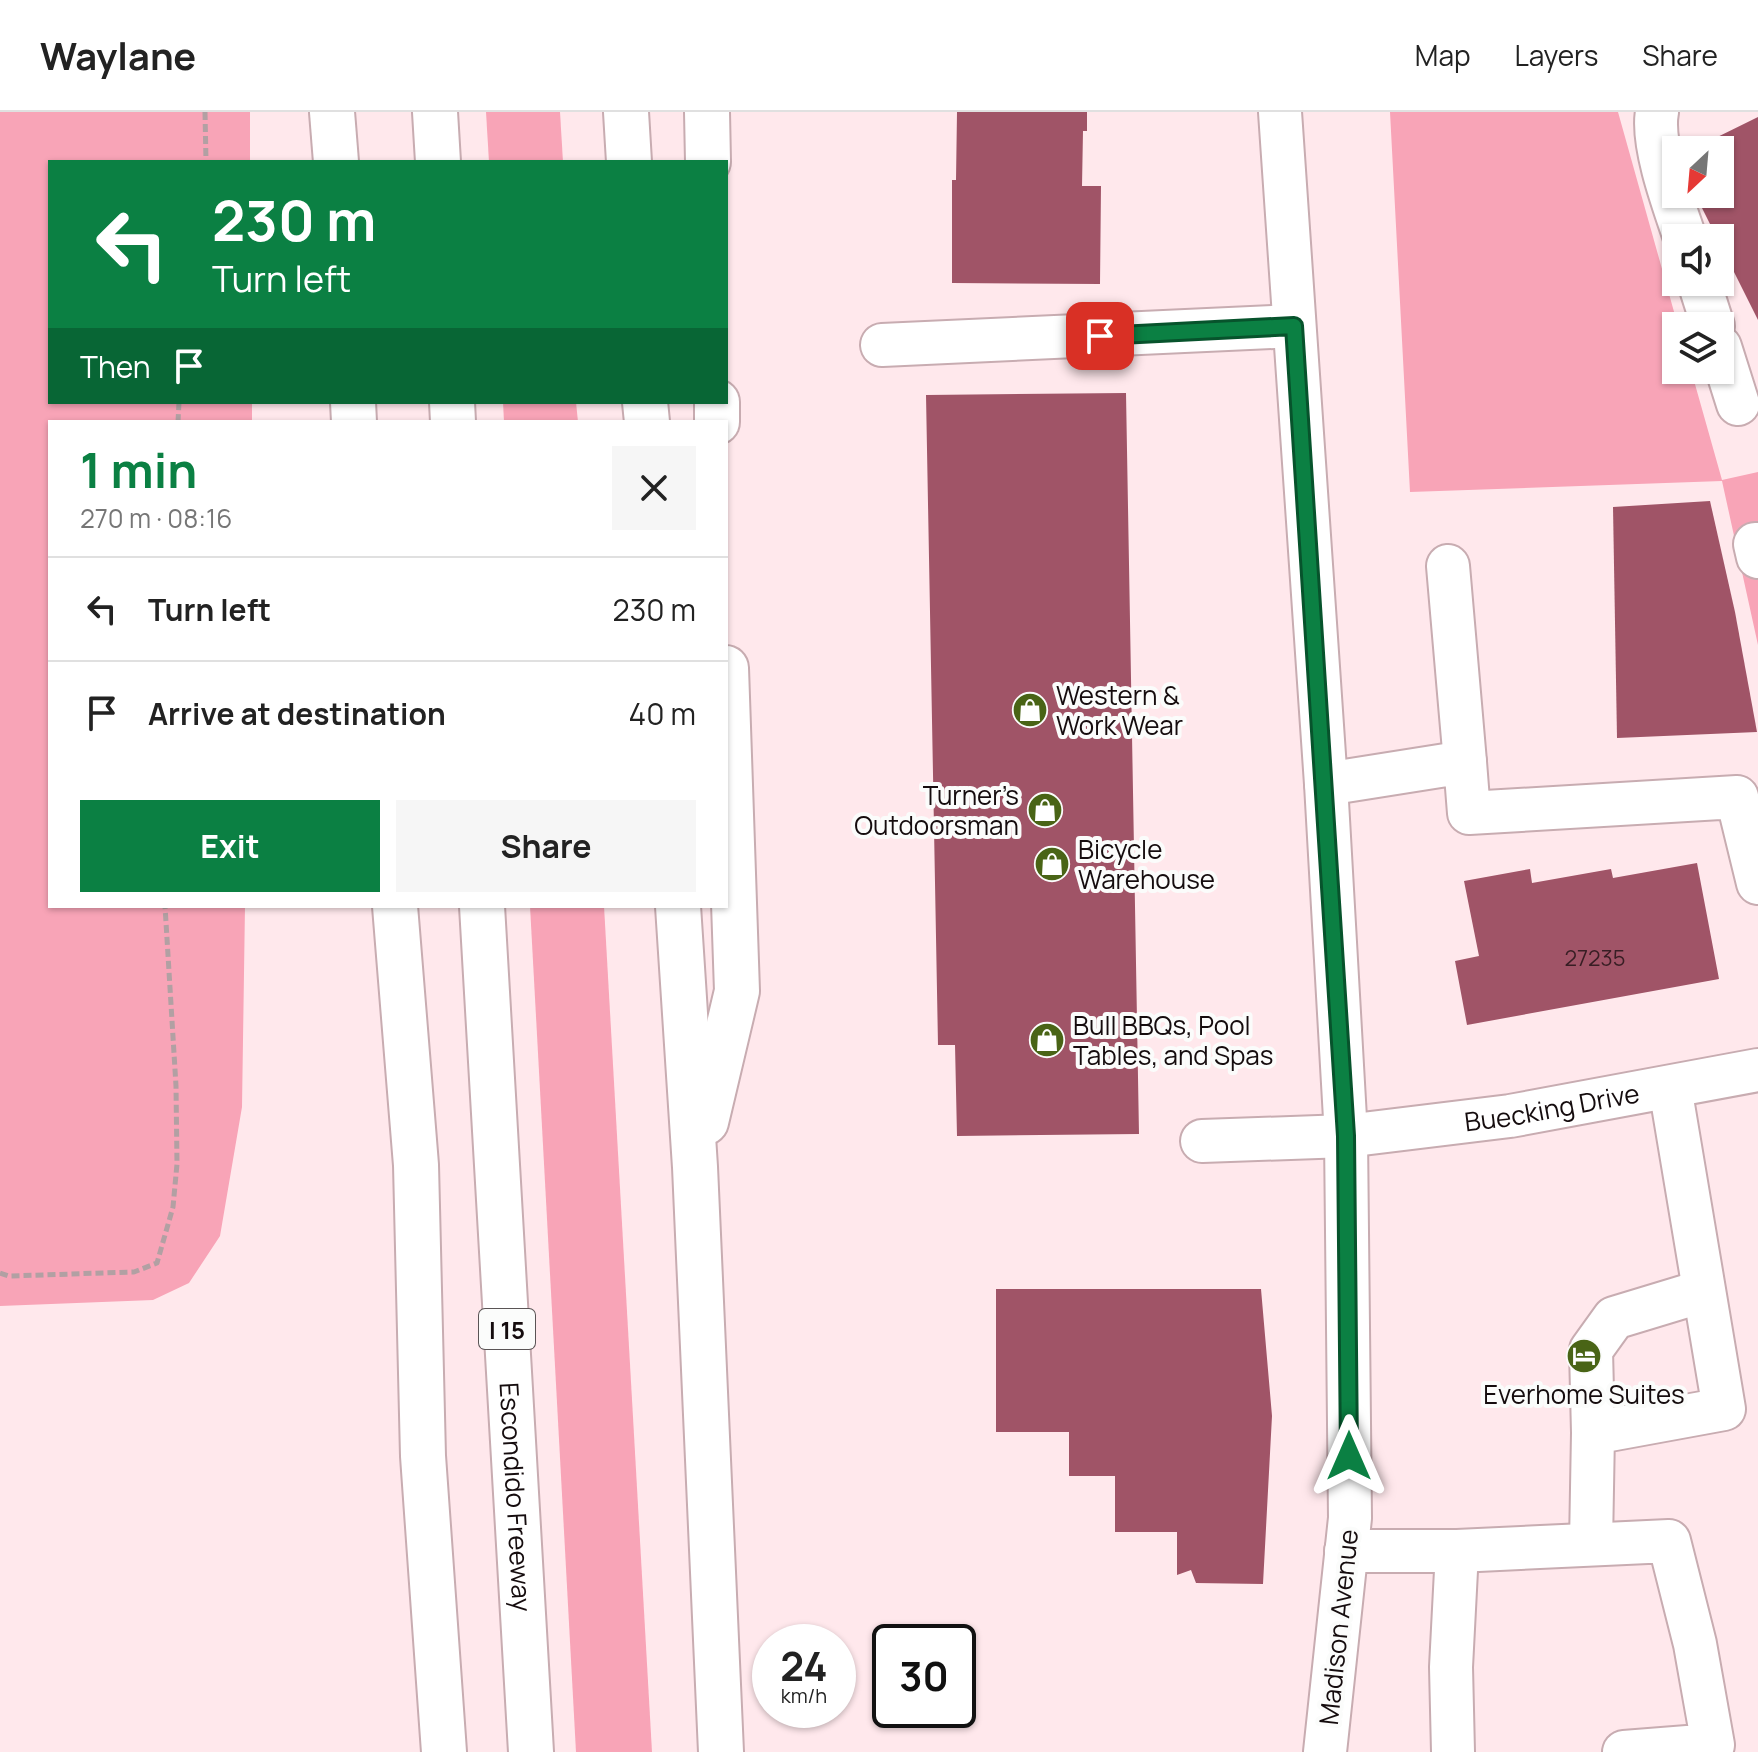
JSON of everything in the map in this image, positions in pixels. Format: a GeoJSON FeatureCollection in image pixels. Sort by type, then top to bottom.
{"type":"FeatureCollection","features":[{"type":"Feature","properties":{"kind":"highway"},"geometry":{"type":"LineString","coordinates":[[332,112],[336,160]]}},
{"type":"Feature","properties":{"kind":"highway"},"geometry":{"type":"LineString","coordinates":[[435,112],[438,160]]}},
{"type":"Feature","properties":{"kind":"highway"},"geometry":{"type":"LineString","coordinates":[[626,112],[629,160]]}},
{"type":"Feature","properties":{"kind":"highway"},"geometry":{"type":"LineString","coordinates":[[707,112],[708,160]]}},
{"type":"Feature","properties":{"kind":"highway"},"geometry":{"type":"LineString","coordinates":[[695,1167],[737,991],[728,727]]}},
{"type":"Feature","properties":{"kind":"highway"},"geometry":{"type":"LineString","coordinates":[[395,908],[416,1165],[423,1456],[444,1752]]}},
{"type":"Feature","properties":{"kind":"highway","name":"Escondido Freeway"},"geometry":{"type":"LineString","coordinates":[[482,908],[531,1752]]}},
{"type":"Feature","properties":{"kind":"highway"},"geometry":{"type":"LineString","coordinates":[[678,908],[695,1167],[721,1752]]}},
{"type":"Feature","properties":{"kind":"street","name":"Madison Avenue"},"geometry":{"type":"LineString","coordinates":[[1280,112],[1326,784],[1346,1136],[1350,1518],[1325,1752]]}},
{"type":"Feature","properties":{"kind":"street"},"geometry":{"type":"LineString","coordinates":[[1657,112],[1655,123],[1667,182],[1680,224]]}},
{"type":"Feature","properties":{"kind":"street"},"geometry":{"type":"LineString","coordinates":[[882,345],[1294,326]]}},
{"type":"Feature","properties":{"kind":"street"},"geometry":{"type":"LineString","coordinates":[[1732,384],[1738,404]]}},
{"type":"Feature","properties":{"kind":"street"},"geometry":{"type":"LineString","coordinates":[[1758,544],[1755,544],[1758,557]]}},
{"type":"Feature","properties":{"kind":"street"},"geometry":{"type":"LineString","coordinates":[[1448,566],[1469,813],[1737,797],[1758,883]]}},
{"type":"Feature","properties":{"kind":"street"},"geometry":{"type":"LineString","coordinates":[[1326,784],[1465,762]]}},
{"type":"Feature","properties":{"kind":"street","name":"Buecking Drive"},"geometry":{"type":"LineString","coordinates":[[1202,1141],[1346,1136],[1510,1116],[1758,1070]]}},
{"type":"Feature","properties":{"kind":"street"},"geometry":{"type":"LineString","coordinates":[[1593,1433],[1724,1409],[1670,1087]]}},
{"type":"Feature","properties":{"kind":"street"},"geometry":{"type":"LineString","coordinates":[[1591,1544],[1591,1350],[1614,1318],[1703,1291]]}},
{"type":"Feature","properties":{"kind":"street"},"geometry":{"type":"LineString","coordinates":[[1346,1551],[1457,1551],[1669,1541],[1695,1644],[1713,1745],[1624,1752]]}},
{"type":"Feature","properties":{"kind":"street"},"geometry":{"type":"LineString","coordinates":[[1453,1752],[1451,1667],[1457,1551]]}},
{"type":"Feature","properties":{"kind":"path"},"geometry":{"type":"LineString","coordinates":[[205,112],[206,160]]}},
{"type":"Feature","properties":{"kind":"path"},"geometry":{"type":"LineString","coordinates":[[0,1273],[9,1276],[134,1272],[157,1263],[173,1207],[177,1164],[176,1086],[165,908]]}},
{"type":"Feature","properties":{"kind":"shaded area"},"geometry":{"type":"Polygon","coordinates":[[[0,112],[250,112],[250,160],[48,160],[48,404],[252,404],[252,420],[48,420],[48,908],[245,908],[242,1107],[220,1236],[189,1283],[153,1300],[0,1306],[0,112]]]}},
{"type":"Feature","properties":{"kind":"shaded area"},"geometry":{"type":"Polygon","coordinates":[[[486,112],[560,112],[563,160],[489,160],[486,112]]]}},
{"type":"Feature","properties":{"kind":"shaded area"},"geometry":{"type":"Polygon","coordinates":[[[1390,112],[1618,112],[1662,269],[1662,296],[1670,296],[1674,312],[1662,312],[1662,384],[1695,384],[1722,480],[1758,472],[1758,645],[1722,481],[1410,492],[1390,112]]]}},
{"type":"Feature","properties":{"kind":"shaded area"},"geometry":{"type":"Polygon","coordinates":[[[503,404],[576,404],[578,420],[504,420],[503,404]]]}},
{"type":"Feature","properties":{"kind":"shaded area"},"geometry":{"type":"Polygon","coordinates":[[[530,908],[604,908],[652,1752],[576,1752],[530,908]]]}},
{"type":"Feature","properties":{"kind":"building"},"geometry":{"type":"Polygon","coordinates":[[[957,112],[1087,112],[1087,131],[1083,131],[1082,186],[1101,186],[1100,284],[952,283],[952,180],[956,180],[957,112]]]}},
{"type":"Feature","properties":{"kind":"building"},"geometry":{"type":"Polygon","coordinates":[[[1758,117],[1758,320],[1734,272],[1734,224],[1710,224],[1702,208],[1734,208],[1734,136],[1719,136],[1758,117]]]}},
{"type":"Feature","properties":{"kind":"building"},"geometry":{"type":"Polygon","coordinates":[[[1126,393],[1139,1134],[957,1136],[955,1045],[938,1045],[926,395],[1126,393]]]}},
{"type":"Feature","properties":{"kind":"building"},"geometry":{"type":"Polygon","coordinates":[[[1710,501],[1757,732],[1617,738],[1613,507],[1710,501]]]}},
{"type":"Feature","properties":{"kind":"building"},"geometry":{"type":"Polygon","coordinates":[[[1697,863],[1719,979],[1467,1025],[1455,961],[1479,956],[1464,881],[1530,869],[1532,883],[1611,869],[1613,878],[1697,863]]]}},
{"type":"Feature","properties":{"kind":"building"},"geometry":{"type":"Polygon","coordinates":[[[996,1289],[1261,1289],[1272,1416],[1263,1584],[1196,1583],[1191,1570],[1177,1575],[1177,1532],[1115,1532],[1115,1476],[1069,1476],[1069,1432],[996,1432],[996,1289]]]}},
{"type":"Feature","properties":{"kind":"place","name":"Western & Work Wear"},"geometry":{"type":"Point","coordinates":[1030,710]}},
{"type":"Feature","properties":{"kind":"place","name":"Turner’s Outdoorsman"},"geometry":{"type":"Point","coordinates":[1045,810]}},
{"type":"Feature","properties":{"kind":"place","name":"Bicycle Warehouse"},"geometry":{"type":"Point","coordinates":[1052,864]}},
{"type":"Feature","properties":{"kind":"place","name":"Bull BBQs, Pool Tables, and Spas"},"geometry":{"type":"Point","coordinates":[1047,1040]}},
{"type":"Feature","properties":{"kind":"place","name":"Everhome Suites"},"geometry":{"type":"Point","coordinates":[1584,1356]}},
{"type":"Feature","properties":{"kind":"route"},"geometry":{"type":"LineString","coordinates":[[1100,336],[1294,326],[1326,784],[1346,1136],[1349,1456]]}}]}
